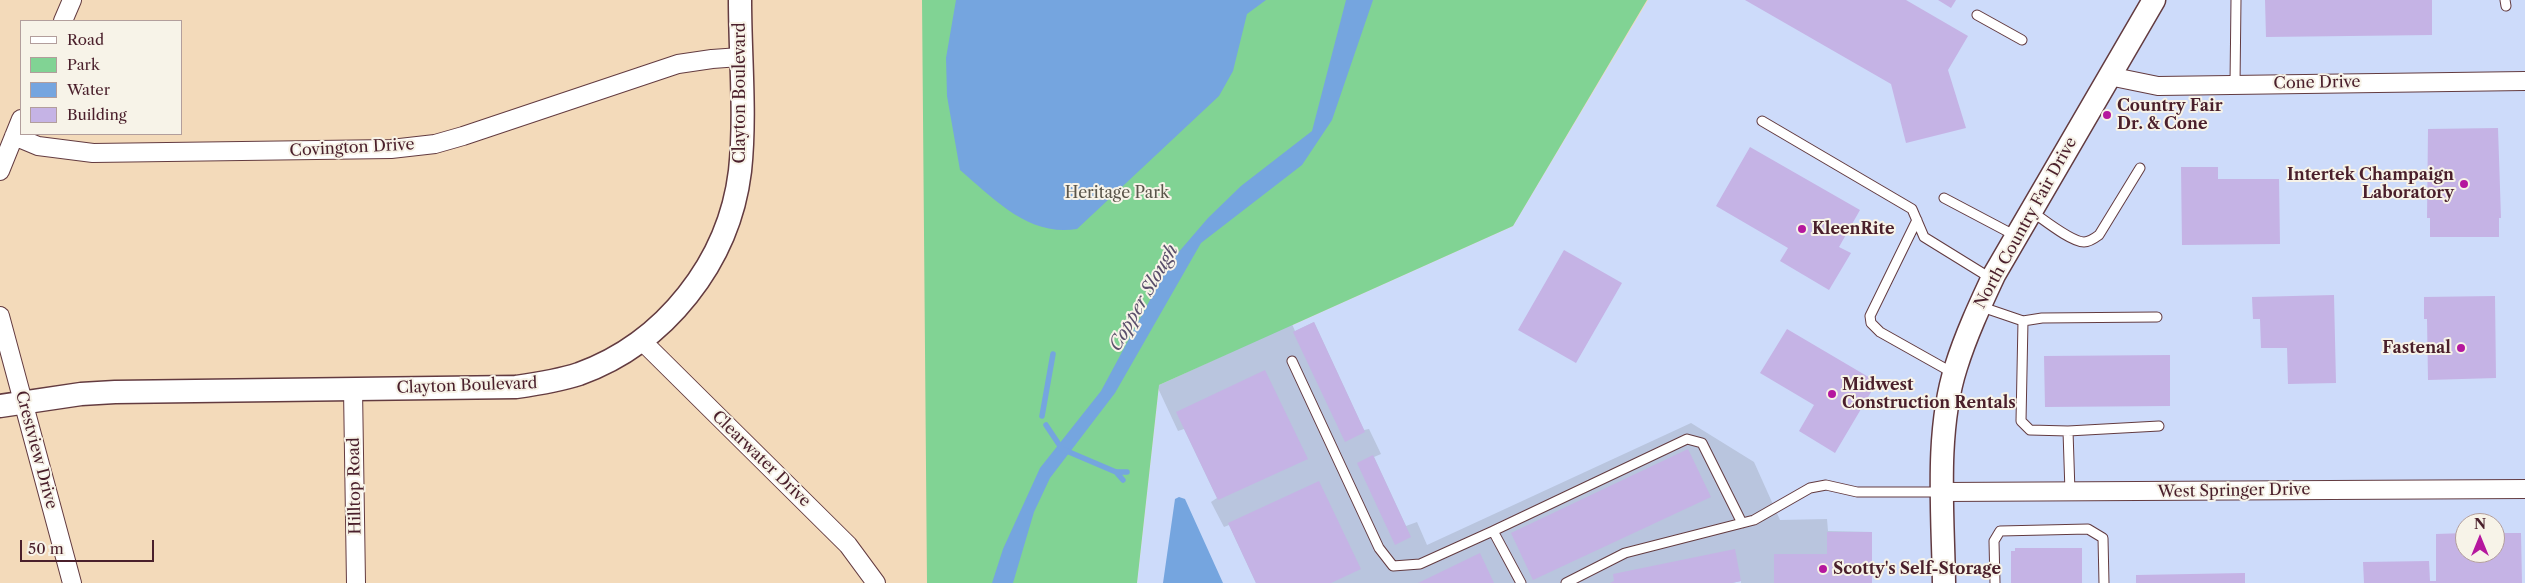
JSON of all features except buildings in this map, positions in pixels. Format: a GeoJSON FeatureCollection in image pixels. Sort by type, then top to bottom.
{"type":"FeatureCollection","features":[{"type":"Feature","properties":{"kind":"street"},"geometry":{"type":"LineString","coordinates":[[63,20],[72,0]]}},
{"type":"Feature","properties":{"kind":"street","name":"Clayton Boulevard"},"geometry":{"type":"LineString","coordinates":[[0,406],[81,394],[115,392],[516,387],[548,383],[579,374],[611,360],[663,323],[692,290],[715,253],[728,224],[740,170],[740,0]]}},
{"type":"Feature","properties":{"kind":"street","name":"North Country Fair Drive"},"geometry":{"type":"LineString","coordinates":[[1944,583],[1944,444],[1954,373],[1979,306],[1992,279],[2154,0]]}},
{"type":"Feature","properties":{"kind":"street","name":"Covington Drive"},"geometry":{"type":"LineString","coordinates":[[14,136],[38,146],[93,153],[391,149],[435,144],[463,136],[678,64],[740,57]]}},
{"type":"Feature","properties":{"kind":"street","name":"Cone Drive"},"geometry":{"type":"LineString","coordinates":[[2109,76],[2158,86],[2525,81]]}},
{"type":"Feature","properties":{"kind":"street"},"geometry":{"type":"LineString","coordinates":[[0,171],[20,121]]}},
{"type":"Feature","properties":{"kind":"street","name":"Crestview Drive"},"geometry":{"type":"LineString","coordinates":[[0,316],[72,583]]}},
{"type":"Feature","properties":{"kind":"street","name":"Clearwater Drive"},"geometry":{"type":"LineString","coordinates":[[641,340],[848,544],[876,583]]}},
{"type":"Feature","properties":{"kind":"street","name":"Hilltop Road"},"geometry":{"type":"LineString","coordinates":[[353,389],[356,583]]}},
{"type":"Feature","properties":{"kind":"street","name":"West Springer Drive"},"geometry":{"type":"LineString","coordinates":[[1943,492],[2070,493],[2525,489]]}},
{"type":"Feature","properties":{"kind":"lane"},"geometry":{"type":"LineString","coordinates":[[2235,84],[2236,0]]}},
{"type":"Feature","properties":{"kind":"lane"},"geometry":{"type":"LineString","coordinates":[[1976,15],[2022,40]]}},
{"type":"Feature","properties":{"kind":"lane"},"geometry":{"type":"LineString","coordinates":[[1762,121],[1912,209],[1924,236],[1992,279]]}},
{"type":"Feature","properties":{"kind":"lane"},"geometry":{"type":"LineString","coordinates":[[2031,211],[2070,236],[2083,242],[2090,241],[2099,235],[2140,168]]}},
{"type":"Feature","properties":{"kind":"lane"},"geometry":{"type":"LineString","coordinates":[[1944,198],[2016,236]]}},
{"type":"Feature","properties":{"kind":"lane"},"geometry":{"type":"LineString","coordinates":[[1916,220],[1870,316],[1871,323],[1880,332],[1954,373]]}},
{"type":"Feature","properties":{"kind":"lane"},"geometry":{"type":"LineString","coordinates":[[1979,306],[2023,321],[2042,318],[2157,317]]}},
{"type":"Feature","properties":{"kind":"lane"},"geometry":{"type":"LineString","coordinates":[[2023,321],[2021,421],[2030,430],[2068,431],[2159,426]]}},
{"type":"Feature","properties":{"kind":"lane"},"geometry":{"type":"LineString","coordinates":[[1292,361],[1379,548],[1393,566],[1420,564],[1687,439],[1702,443],[1742,523]]}},
{"type":"Feature","properties":{"kind":"lane"},"geometry":{"type":"LineString","coordinates":[[2068,431],[2070,493]]}},
{"type":"Feature","properties":{"kind":"lane"},"geometry":{"type":"LineString","coordinates":[[1566,583],[1625,553],[1754,520],[1810,488],[1826,485],[1857,492],[1943,492]]}},
{"type":"Feature","properties":{"kind":"lane"},"geometry":{"type":"LineString","coordinates":[[1995,583],[1994,541],[2000,531],[2088,530],[2103,538],[2104,583]]}},
{"type":"Feature","properties":{"kind":"lane"},"geometry":{"type":"LineString","coordinates":[[1493,531],[1521,583]]}},
{"type":"Feature","properties":{"kind":"shaded area"},"geometry":{"type":"Polygon","coordinates":[[[1648,0],[2525,0],[2525,583],[1137,583],[1159,385],[1513,226],[1648,0]]]}},
{"type":"Feature","properties":{"kind":"shaded area"},"geometry":{"type":"Polygon","coordinates":[[[1314,322],[1364,430],[1369,429],[1381,454],[1374,457],[1406,526],[1417,522],[1427,545],[1691,423],[1754,462],[1780,520],[1827,519],[1828,531],[1872,532],[1872,583],[1741,583],[1741,581],[1732,583],[1256,583],[1229,525],[1224,527],[1211,502],[1217,498],[1184,429],[1178,431],[1157,386],[1292,324],[1295,331],[1314,322]]]}},
{"type":"Feature","properties":{"kind":"green space","name":"Heritage Park"},"geometry":{"type":"Polygon","coordinates":[[[922,0],[1647,0],[1513,226],[1159,385],[1137,583],[927,583],[922,0]]]}},
{"type":"Feature","properties":{"kind":"water"},"geometry":{"type":"Polygon","coordinates":[[[956,0],[1266,0],[1247,14],[1233,71],[1219,96],[1077,229],[1060,230],[1043,227],[1013,213],[999,204],[960,170],[947,96],[946,58],[956,0]]]}},
{"type":"Feature","properties":{"kind":"water"},"geometry":{"type":"Polygon","coordinates":[[[1346,0],[1373,0],[1332,120],[1302,165],[1201,243],[1115,393],[1050,478],[1034,512],[1013,583],[992,583],[1003,549],[1040,468],[1101,391],[1171,261],[1208,218],[1241,186],[1312,131],[1346,0]]]}},
{"type":"Feature","properties":{"kind":"water"},"geometry":{"type":"Polygon","coordinates":[[[1179,497],[1185,499],[1223,583],[1163,583],[1175,499],[1179,497]]]}},
{"type":"Feature","properties":{"kind":"waterway"},"geometry":{"type":"LineString","coordinates":[[1042,416],[1053,354]]}},
{"type":"Feature","properties":{"kind":"waterway"},"geometry":{"type":"LineString","coordinates":[[1046,425],[1062,449],[1116,472],[1127,472]]}},
{"type":"Feature","properties":{"kind":"waterway"},"geometry":{"type":"LineString","coordinates":[[1116,472],[1123,480]]}},
{"type":"Feature","properties":{"kind":"place","name":"Country Fair Dr. & Cone"},"geometry":{"type":"Point","coordinates":[2107,115]}},
{"type":"Feature","properties":{"kind":"place","name":"Intertek Champaign Laboratory"},"geometry":{"type":"Point","coordinates":[2464,184]}},
{"type":"Feature","properties":{"kind":"place","name":"KleenRite"},"geometry":{"type":"Point","coordinates":[1802,229]}},
{"type":"Feature","properties":{"kind":"place","name":"Fastenal"},"geometry":{"type":"Point","coordinates":[2461,348]}},
{"type":"Feature","properties":{"kind":"place","name":"Midwest Construction Rentals"},"geometry":{"type":"Point","coordinates":[1832,394]}},
{"type":"Feature","properties":{"kind":"place","name":"Scotty's Self-Storage"},"geometry":{"type":"Point","coordinates":[1823,569]}},
{"type":"Feature","properties":{"kind":"water label","name":"Copper Slough"},"geometry":{"type":"Point","coordinates":[1144,298]}}]}
